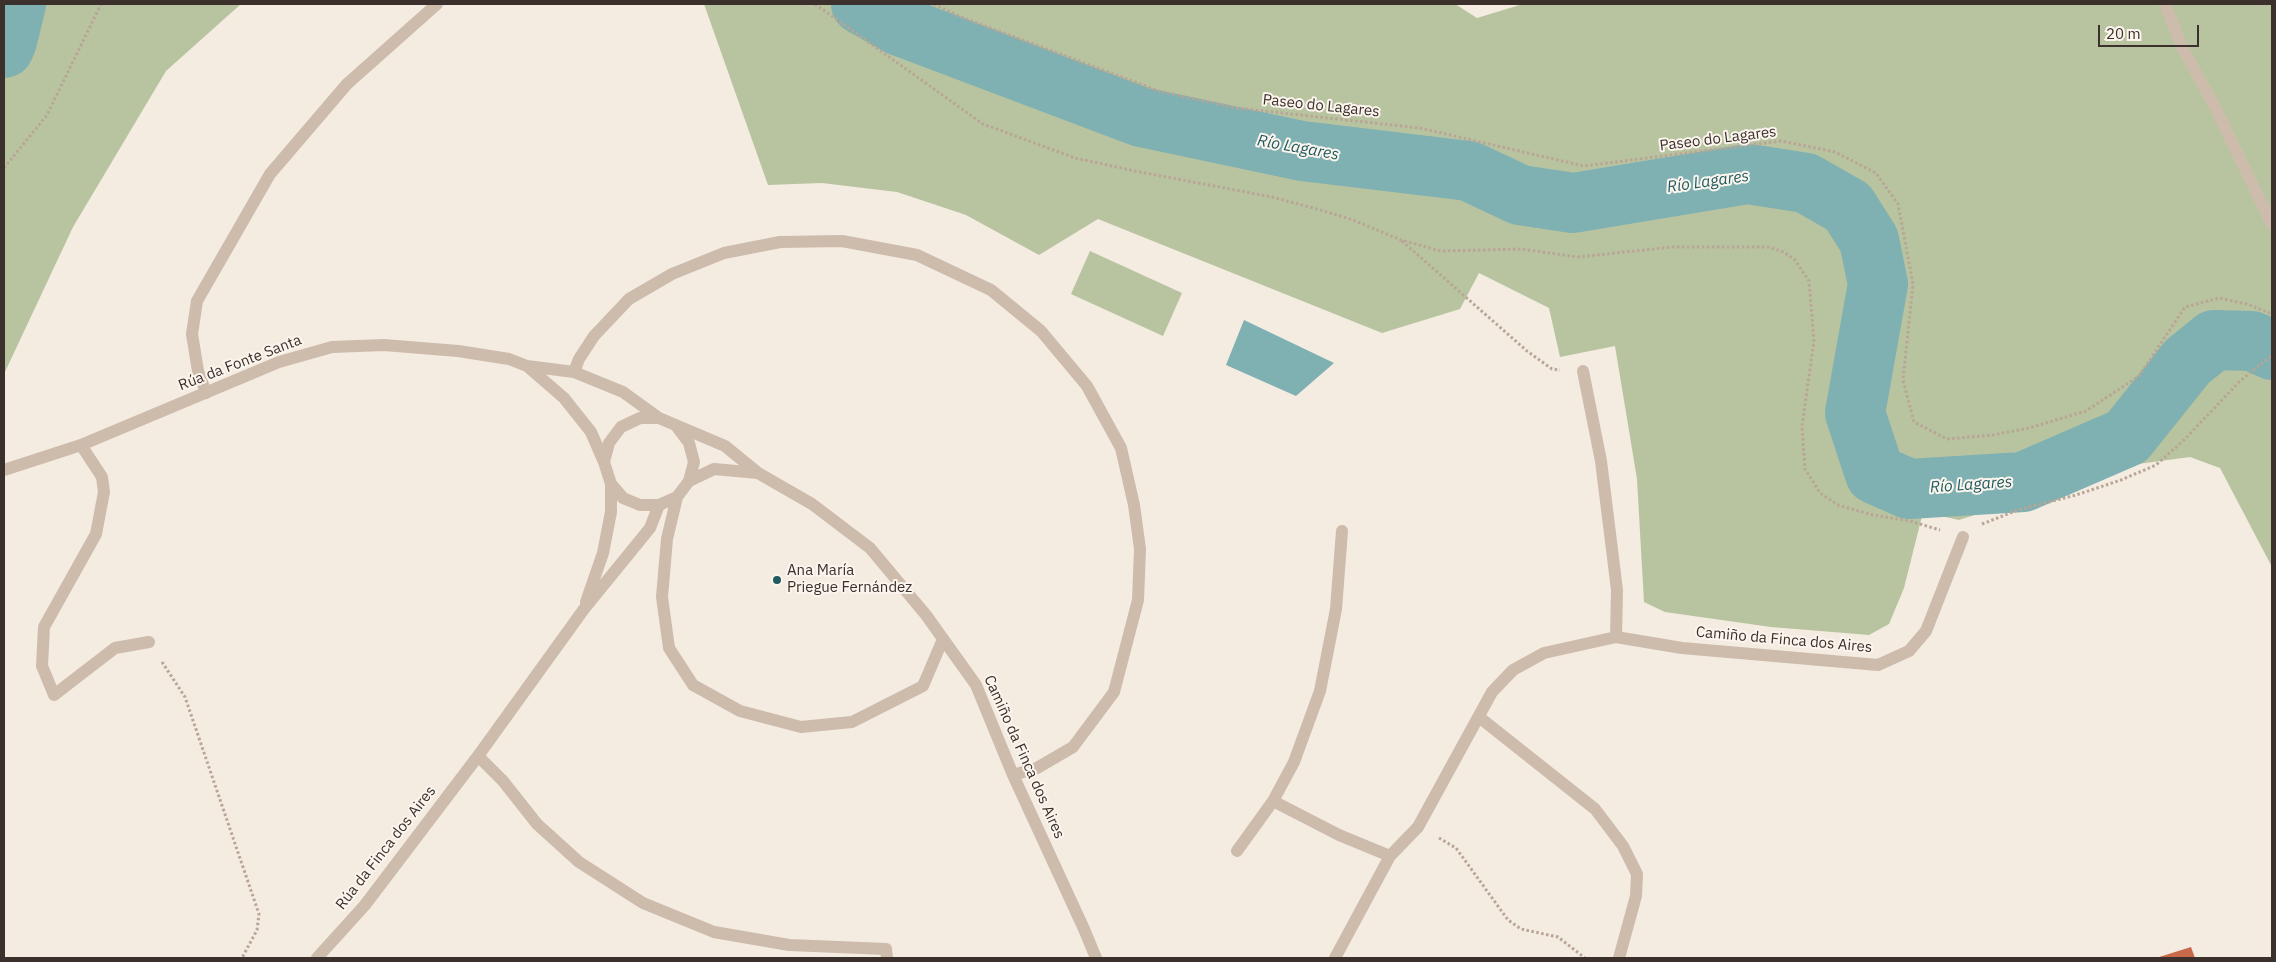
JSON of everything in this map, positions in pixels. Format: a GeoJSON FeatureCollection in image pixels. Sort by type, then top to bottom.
{"type":"FeatureCollection","features":[{"type":"Feature","properties":{"kind":"street"},"geometry":{"type":"LineString","coordinates":[[206,393],[198,371],[192,334],[196,301],[270,174],[347,84],[437,4]]}},
{"type":"Feature","properties":{"kind":"street"},"geometry":{"type":"LineString","coordinates":[[2165,4],[2182,47],[2216,109],[2272,225]]}},
{"type":"Feature","properties":{"kind":"street"},"geometry":{"type":"LineString","coordinates":[[574,372],[579,359],[594,336],[629,299],[672,274],[724,253],[780,242],[842,241],[917,256],[991,290],[1041,331],[1087,386],[1121,448],[1134,505],[1140,550],[1138,600],[1114,692],[1073,747],[1037,768],[1013,775]]}},
{"type":"Feature","properties":{"kind":"street","name":"Rúa da Fonte Santa"},"geometry":{"type":"LineString","coordinates":[[4,470],[80,445],[279,362],[332,347],[384,345],[458,351],[509,359],[527,366]]}},
{"type":"Feature","properties":{"kind":"street"},"geometry":{"type":"LineString","coordinates":[[527,366],[574,372],[623,392],[659,418],[677,427],[690,443],[694,462],[689,481],[677,497],[667,539],[662,597],[669,648],[693,686],[740,711],[801,727],[852,722],[923,686],[943,639]]}},
{"type":"Feature","properties":{"kind":"street"},"geometry":{"type":"LineString","coordinates":[[527,366],[570,405],[592,432],[611,484],[623,498],[640,506],[659,505],[677,497]]}},
{"type":"Feature","properties":{"kind":"street"},"geometry":{"type":"LineString","coordinates":[[1583,371],[1601,461],[1615,572],[1617,590],[1616,637]]}},
{"type":"Feature","properties":{"kind":"street"},"geometry":{"type":"LineString","coordinates":[[604,462],[609,442],[621,427],[640,418],[659,418]]}},
{"type":"Feature","properties":{"kind":"street","name":"Camiño da Finca dos Aires"},"geometry":{"type":"LineString","coordinates":[[677,427],[725,446],[758,473],[812,504],[870,548],[926,615],[976,685],[1013,775],[1096,958]]}},
{"type":"Feature","properties":{"kind":"street"},"geometry":{"type":"LineString","coordinates":[[80,445],[102,477],[104,492],[96,534],[44,627],[42,666],[54,695],[115,648],[149,642]]}},
{"type":"Feature","properties":{"kind":"street","name":"Camiño da Finca dos Aires"},"geometry":{"type":"LineString","coordinates":[[689,481],[714,469],[758,473]]}},
{"type":"Feature","properties":{"kind":"street","name":"Rúa da Finca dos Aires"},"geometry":{"type":"LineString","coordinates":[[584,609],[603,553],[611,512],[611,484]]}},
{"type":"Feature","properties":{"kind":"street","name":"Rúa da Finca dos Aires"},"geometry":{"type":"LineString","coordinates":[[317,958],[365,905],[478,756],[584,609],[650,528],[659,505]]}},
{"type":"Feature","properties":{"kind":"street"},"geometry":{"type":"LineString","coordinates":[[1237,851],[1274,800],[1294,762],[1320,691],[1336,609],[1342,531]]}},
{"type":"Feature","properties":{"kind":"street","name":"Camiño da Finca dos Aires"},"geometry":{"type":"LineString","coordinates":[[1335,958],[1390,856],[1418,826],[1492,692],[1513,670],[1544,653],[1616,637],[1682,648],[1878,665],[1909,651],[1926,631],[1963,536]]}},
{"type":"Feature","properties":{"kind":"street"},"geometry":{"type":"LineString","coordinates":[[1479,717],[1595,809],[1623,846],[1637,874],[1636,896],[1619,958]]}},
{"type":"Feature","properties":{"kind":"street"},"geometry":{"type":"LineString","coordinates":[[478,756],[503,781],[537,824],[565,850],[579,862],[642,903],[714,932],[789,945],[886,954]]}},
{"type":"Feature","properties":{"kind":"street"},"geometry":{"type":"LineString","coordinates":[[1274,800],[1339,835],[1390,856]]}},
{"type":"Feature","properties":{"kind":"path"},"geometry":{"type":"LineString","coordinates":[[4,168],[47,115],[102,4]]}},
{"type":"Feature","properties":{"kind":"path"},"geometry":{"type":"LineString","coordinates":[[815,4],[983,124],[1075,158],[1272,196],[1353,220],[1401,240],[1441,251],[1521,249],[1578,257],[1672,248],[1768,247],[1784,252],[1795,260],[1809,281],[1814,341],[1802,426],[1805,469],[1820,493],[1838,505],[1873,515],[1910,521],[1963,536],[1976,527],[2018,510],[2094,489],[2156,465],[2182,442],[2239,382],[2272,355]]}},
{"type":"Feature","properties":{"kind":"path","name":"Paseo do Lagares"},"geometry":{"type":"LineString","coordinates":[[934,4],[961,17],[1159,91],[1236,108],[1420,128],[1584,166],[1781,141],[1835,152],[1876,173],[1898,204],[1913,284],[1903,380],[1914,422],[1947,439],[1993,435],[2029,428],[2086,411],[2138,376],[2185,307],[2219,298],[2246,304],[2272,314]]}},
{"type":"Feature","properties":{"kind":"path"},"geometry":{"type":"LineString","coordinates":[[1401,240],[1527,351],[1552,369],[1583,371]]}},
{"type":"Feature","properties":{"kind":"path"},"geometry":{"type":"LineString","coordinates":[[149,642],[184,698],[259,914],[257,930],[242,958]]}},
{"type":"Feature","properties":{"kind":"path"},"geometry":{"type":"LineString","coordinates":[[1418,826],[1456,848],[1508,920],[1521,929],[1558,937],[1585,958]]}},
{"type":"Feature","properties":{"kind":"green space"},"geometry":{"type":"Polygon","coordinates":[[[4,4],[241,4],[166,71],[73,227],[4,374],[4,4]]]}},
{"type":"Feature","properties":{"kind":"green space"},"geometry":{"type":"Polygon","coordinates":[[[704,4],[1455,4],[1477,18],[1523,4],[2272,4],[2272,567],[2220,468],[2190,457],[2138,464],[2069,489],[2006,505],[1959,520],[1923,512],[1904,588],[1889,624],[1869,635],[1771,627],[1665,612],[1644,602],[1637,479],[1615,346],[1560,357],[1549,308],[1479,273],[1460,309],[1382,333],[1098,219],[1039,255],[966,215],[897,192],[822,183],[768,185],[704,4]]]}},
{"type":"Feature","properties":{"kind":"green space"},"geometry":{"type":"Polygon","coordinates":[[[1090,251],[1182,293],[1163,336],[1071,294],[1090,251]]]}},
{"type":"Feature","properties":{"kind":"water"},"geometry":{"type":"Polygon","coordinates":[[[1244,320],[1334,363],[1296,396],[1226,365],[1244,320]]]}},
{"type":"Feature","properties":{"kind":"building"},"geometry":{"type":"Polygon","coordinates":[[[2191,947],[2195,958],[2156,958],[2191,947]]]}},
{"type":"Feature","properties":{"kind":"waterway","name":"Río Lagares"},"geometry":{"type":"LineString","coordinates":[[4,48],[16,4]]}},
{"type":"Feature","properties":{"kind":"waterway","name":"Río Lagares"},"geometry":{"type":"LineString","coordinates":[[861,4],[900,26],[1141,117],[1302,151],[1469,171],[1520,195],[1573,203],[1748,174],[1806,183],[1848,207],[1869,240],[1878,284],[1855,413],[1875,474],[1909,489],[2023,482],[2127,437],[2187,362],[2214,340],[2252,341],[2272,350]]}},
{"type":"Feature","properties":{"kind":"place","name":"Ana María Priegue Fernández"},"geometry":{"type":"Point","coordinates":[777,580]}}]}
